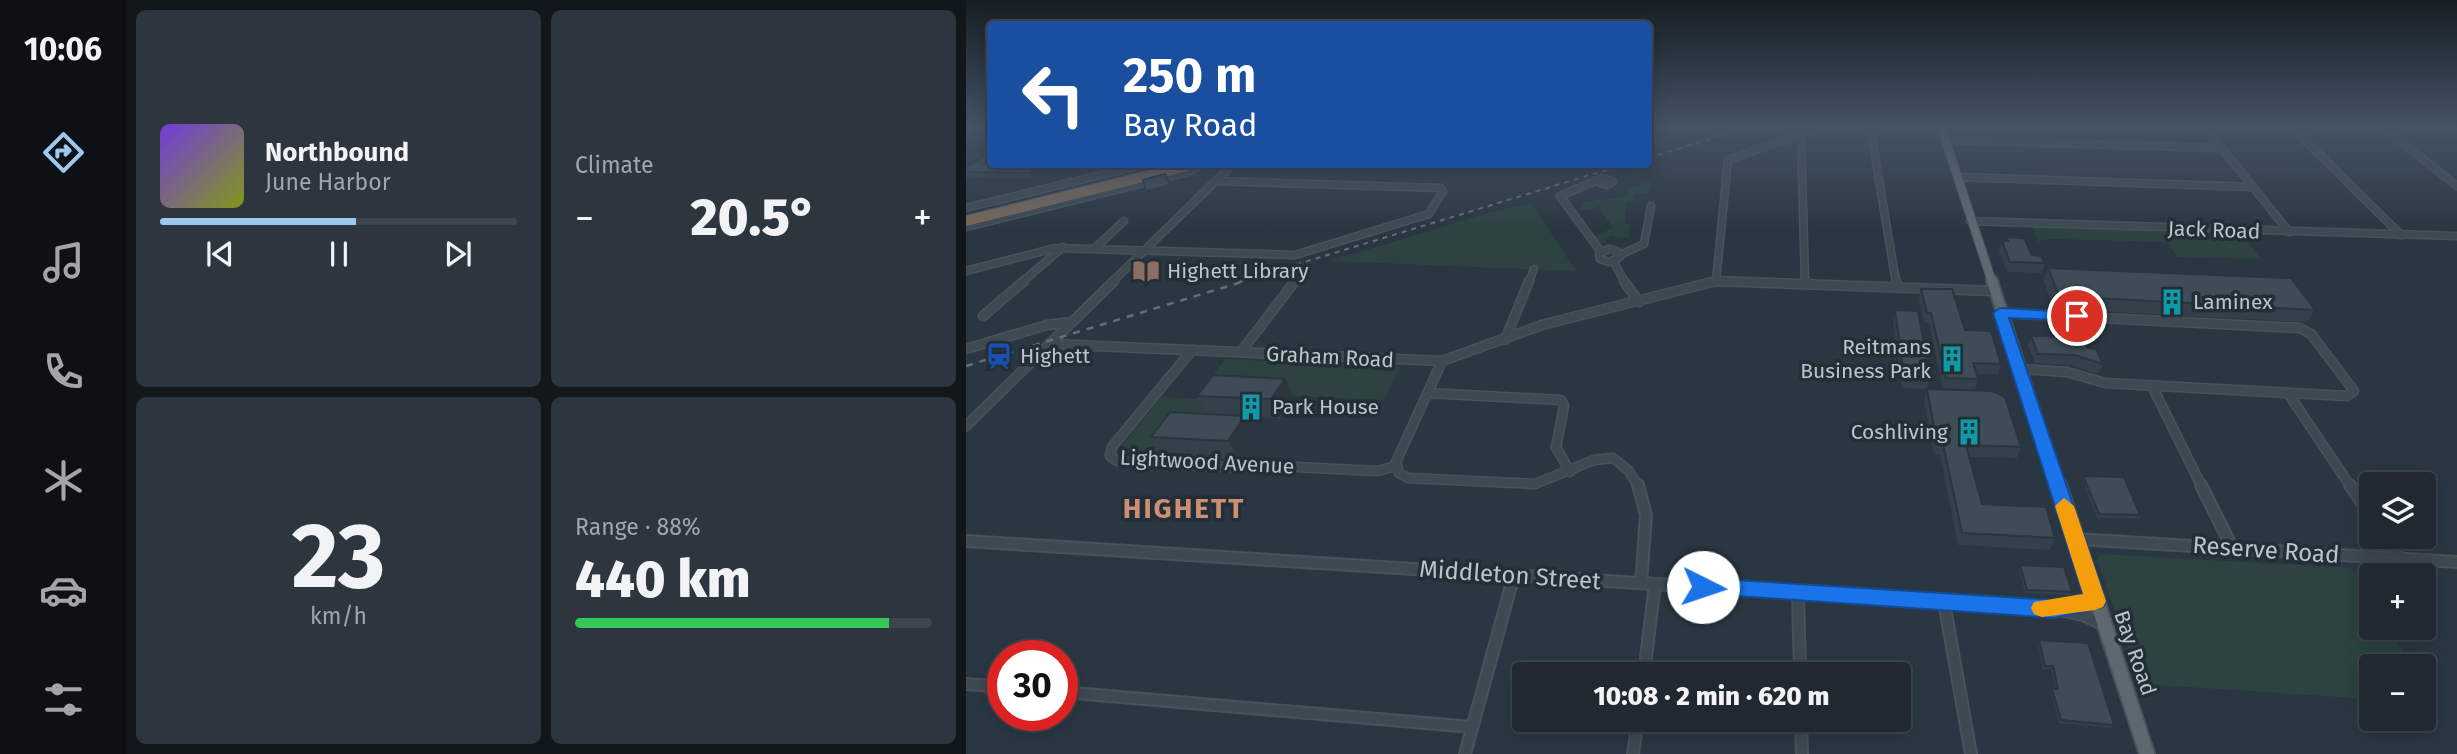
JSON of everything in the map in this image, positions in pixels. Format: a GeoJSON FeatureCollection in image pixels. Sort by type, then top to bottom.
{"type":"FeatureCollection","features":[{"type":"Feature","properties":{"kind":"highway"},"geometry":{"type":"LineString","coordinates":[[966,214],[1018,198],[1143,168]]}},
{"type":"Feature","properties":{"kind":"highway"},"geometry":{"type":"LineString","coordinates":[[966,221],[1179,168]]}},
{"type":"Feature","properties":{"kind":"main road","name":"Bay Road"},"geometry":{"type":"LineString","coordinates":[[1952,161],[2147,754]]}},
{"type":"Feature","properties":{"kind":"street"},"geometry":{"type":"LineString","coordinates":[[1716,281],[1728,161]]}},
{"type":"Feature","properties":{"kind":"street"},"geometry":{"type":"LineString","coordinates":[[1802,161],[1805,284]]}},
{"type":"Feature","properties":{"kind":"street"},"geometry":{"type":"LineString","coordinates":[[1876,161],[1897,287]]}},
{"type":"Feature","properties":{"kind":"street"},"geometry":{"type":"LineString","coordinates":[[2233,161],[2291,232]]}},
{"type":"Feature","properties":{"kind":"street"},"geometry":{"type":"LineString","coordinates":[[2327,161],[2401,235]]}},
{"type":"Feature","properties":{"kind":"street"},"geometry":{"type":"LineString","coordinates":[[2426,161],[2457,186]]}},
{"type":"Feature","properties":{"kind":"street"},"geometry":{"type":"LineString","coordinates":[[966,208],[1018,198],[1125,168]]}},
{"type":"Feature","properties":{"kind":"street"},"geometry":{"type":"LineString","coordinates":[[966,227],[1196,168]]}},
{"type":"Feature","properties":{"kind":"street"},"geometry":{"type":"LineString","coordinates":[[966,426],[1229,168]]}},
{"type":"Feature","properties":{"kind":"street"},"geometry":{"type":"LineString","coordinates":[[1957,177],[2254,187]]}},
{"type":"Feature","properties":{"kind":"street"},"geometry":{"type":"LineString","coordinates":[[966,271],[1063,247],[1295,255],[1429,214],[1443,191],[1441,188],[1216,181]]}},
{"type":"Feature","properties":{"kind":"street"},"geometry":{"type":"LineString","coordinates":[[1598,182],[1564,192],[1560,196],[1601,252]]}},
{"type":"Feature","properties":{"kind":"street"},"geometry":{"type":"LineString","coordinates":[[1609,261],[1644,244],[1651,206]]}},
{"type":"Feature","properties":{"kind":"street"},"geometry":{"type":"LineString","coordinates":[[988,222],[1000,212]]}},
{"type":"Feature","properties":{"kind":"street"},"geometry":{"type":"LineString","coordinates":[[1094,248],[1124,221]]}},
{"type":"Feature","properties":{"kind":"street","name":"Jack Road"},"geometry":{"type":"LineString","coordinates":[[1970,221],[2457,237]]}},
{"type":"Feature","properties":{"kind":"street"},"geometry":{"type":"LineString","coordinates":[[983,316],[1063,247]]}},
{"type":"Feature","properties":{"kind":"street"},"geometry":{"type":"LineString","coordinates":[[1601,252],[1615,250],[1620,255]]}},
{"type":"Feature","properties":{"kind":"street"},"geometry":{"type":"LineString","coordinates":[[1601,252],[1599,257],[1609,261],[1637,299]]}},
{"type":"Feature","properties":{"kind":"street"},"geometry":{"type":"LineString","coordinates":[[1505,340],[1534,269]]}},
{"type":"Feature","properties":{"kind":"street"},"geometry":{"type":"LineString","coordinates":[[1241,352],[1301,273]]}},
{"type":"Feature","properties":{"kind":"street","name":"Graham Road"},"geometry":{"type":"LineString","coordinates":[[1049,344],[1443,361],[1637,299],[1716,281],[1993,291]]}},
{"type":"Feature","properties":{"kind":"street"},"geometry":{"type":"LineString","coordinates":[[2000,313],[2303,329],[2311,334],[2353,389],[2352,394],[2346,396],[2100,383],[2067,372],[2019,369]]}},
{"type":"Feature","properties":{"kind":"street"},"geometry":{"type":"LineString","coordinates":[[966,349],[1047,325],[1072,322]]}},
{"type":"Feature","properties":{"kind":"street"},"geometry":{"type":"LineString","coordinates":[[1513,323],[1518,335]]}},
{"type":"Feature","properties":{"kind":"street"},"geometry":{"type":"LineString","coordinates":[[1032,361],[1075,345]]}},
{"type":"Feature","properties":{"kind":"street","name":"Lightwood Avenue"},"geometry":{"type":"LineString","coordinates":[[1192,350],[1112,447],[1110,456],[1117,461],[1243,468],[1255,465],[1377,471],[1396,466]]}},
{"type":"Feature","properties":{"kind":"street"},"geometry":{"type":"LineString","coordinates":[[1443,361],[1396,466],[1399,473],[1408,478],[1535,484],[1552,481],[1605,457],[1618,462],[1638,484],[1647,507],[1648,524],[1641,583]]}},
{"type":"Feature","properties":{"kind":"street"},"geometry":{"type":"LineString","coordinates":[[2152,386],[2232,547]]}},
{"type":"Feature","properties":{"kind":"street"},"geometry":{"type":"LineString","coordinates":[[1428,393],[1561,400],[1564,406],[1554,445],[1555,453],[1570,472]]}},
{"type":"Feature","properties":{"kind":"street"},"geometry":{"type":"LineString","coordinates":[[2288,393],[2359,498]]}},
{"type":"Feature","properties":{"kind":"street","name":"Reserve Road"},"geometry":{"type":"LineString","coordinates":[[2076,539],[2457,562]]}},
{"type":"Feature","properties":{"kind":"street","name":"Middleton Street"},"geometry":{"type":"LineString","coordinates":[[966,541],[2054,609],[2077,613],[2103,624]]}},
{"type":"Feature","properties":{"kind":"street"},"geometry":{"type":"LineString","coordinates":[[2393,549],[2399,558]]}},
{"type":"Feature","properties":{"kind":"street"},"geometry":{"type":"LineString","coordinates":[[1465,754],[1514,575]]}},
{"type":"Feature","properties":{"kind":"street"},"geometry":{"type":"LineString","coordinates":[[1645,662],[1655,583]]}},
{"type":"Feature","properties":{"kind":"street"},"geometry":{"type":"LineString","coordinates":[[1798,593],[1800,662]]}},
{"type":"Feature","properties":{"kind":"street","name":"Middleton Street"},"geometry":{"type":"LineString","coordinates":[[2054,609],[2095,601]]}},
{"type":"Feature","properties":{"kind":"street"},"geometry":{"type":"LineString","coordinates":[[1944,602],[1971,754]]}},
{"type":"Feature","properties":{"kind":"street"},"geometry":{"type":"LineString","coordinates":[[966,684],[987,686]]}},
{"type":"Feature","properties":{"kind":"street"},"geometry":{"type":"LineString","coordinates":[[1078,693],[1472,727]]}},
{"type":"Feature","properties":{"kind":"street"},"geometry":{"type":"LineString","coordinates":[[1633,754],[1636,732]]}},
{"type":"Feature","properties":{"kind":"street"},"geometry":{"type":"LineString","coordinates":[[1801,732],[1802,754]]}},
{"type":"Feature","properties":{"kind":"green space"},"geometry":{"type":"Polygon","coordinates":[[[1652,181],[1648,193],[1634,195],[1633,202],[1625,204],[1625,224],[1630,224],[1628,238],[1611,236],[1603,243],[1597,243],[1593,237],[1613,228],[1599,207],[1582,211],[1581,203],[1624,196],[1629,194],[1627,188],[1652,181]]]}},
{"type":"Feature","properties":{"kind":"green space"},"geometry":{"type":"Polygon","coordinates":[[[1531,203],[1576,271],[1330,261],[1488,213],[1531,203]]]}},
{"type":"Feature","properties":{"kind":"green space"},"geometry":{"type":"Polygon","coordinates":[[[2031,226],[2243,235],[2261,259],[2177,257],[2167,242],[2053,239],[2040,240],[2039,244],[2031,226]]]}},
{"type":"Feature","properties":{"kind":"green space"},"geometry":{"type":"Polygon","coordinates":[[[1225,359],[1401,367],[1383,400],[1222,393],[1195,429],[1182,429],[1161,456],[1122,451],[1123,444],[1161,397],[1195,399],[1225,359]]]}},
{"type":"Feature","properties":{"kind":"green space"},"geometry":{"type":"Polygon","coordinates":[[[2101,554],[2351,568],[2359,581],[2359,640],[2395,640],[2404,654],[2359,654],[2359,698],[2141,684],[2097,560],[2101,554]]]}},
{"type":"Feature","properties":{"kind":"building"},"geometry":{"type":"Polygon","coordinates":[[[976,161],[987,161],[987,168],[1036,168],[1029,173],[966,172],[966,168],[976,161]]]}},
{"type":"Feature","properties":{"kind":"building"},"geometry":{"type":"Polygon","coordinates":[[[1165,174],[1170,185],[1146,191],[1143,180],[1165,174]]]}},
{"type":"Feature","properties":{"kind":"building"},"geometry":{"type":"Polygon","coordinates":[[[2006,237],[2024,238],[2032,255],[2041,256],[2045,263],[2010,262],[2002,241],[2008,241],[2006,237]]]}},
{"type":"Feature","properties":{"kind":"building"},"geometry":{"type":"Polygon","coordinates":[[[2048,268],[2291,278],[2315,310],[2059,296],[2048,268]]]}},
{"type":"Feature","properties":{"kind":"building"},"geometry":{"type":"Polygon","coordinates":[[[1921,289],[1952,289],[1965,330],[1991,331],[2001,364],[1973,363],[1978,379],[1946,378],[1931,313],[1927,313],[1921,289]]]}},
{"type":"Feature","properties":{"kind":"building","name":"Reitmans Business Park"},"geometry":{"type":"Polygon","coordinates":[[[1895,310],[1918,311],[1930,376],[1904,375],[1895,310]]]}},
{"type":"Feature","properties":{"kind":"building"},"geometry":{"type":"Polygon","coordinates":[[[2031,336],[2084,337],[2088,348],[2096,349],[2103,364],[2074,355],[2038,354],[2031,336]]]}},
{"type":"Feature","properties":{"kind":"building"},"geometry":{"type":"Polygon","coordinates":[[[1213,375],[1285,379],[1271,399],[1197,396],[1213,375]]]}},
{"type":"Feature","properties":{"kind":"building"},"geometry":{"type":"Polygon","coordinates":[[[1927,389],[1992,391],[2005,397],[2021,447],[1966,445],[1982,504],[2046,507],[2055,538],[1962,533],[1943,444],[1937,444],[1927,389]]]}},
{"type":"Feature","properties":{"kind":"building"},"geometry":{"type":"Polygon","coordinates":[[[1170,412],[1245,416],[1228,441],[1151,437],[1170,412]]]}},
{"type":"Feature","properties":{"kind":"building"},"geometry":{"type":"Polygon","coordinates":[[[2083,476],[2124,477],[2140,515],[2099,514],[2083,476]]]}},
{"type":"Feature","properties":{"kind":"building"},"geometry":{"type":"Polygon","coordinates":[[[2020,565],[2064,567],[2072,592],[2027,590],[2020,565]]]}},
{"type":"Feature","properties":{"kind":"building"},"geometry":{"type":"Polygon","coordinates":[[[2039,640],[2088,643],[2114,725],[2061,720],[2052,689],[2058,689],[2053,666],[2045,666],[2039,640]]]}},
{"type":"Feature","properties":{"kind":"railway"},"geometry":{"type":"LineString","coordinates":[[1239,282],[1613,168]]}},
{"type":"Feature","properties":{"kind":"railway"},"geometry":{"type":"LineString","coordinates":[[966,366],[1245,281]]}},
{"type":"Feature","properties":{"kind":"slow traffic"},"geometry":{"type":"LineString","coordinates":[[2042,608],[2054,609],[2095,601],[2064,506]]}},
{"type":"Feature","properties":{"kind":"place","name":"Highett Library"},"geometry":{"type":"Point","coordinates":[1146,271]}},
{"type":"Feature","properties":{"kind":"place","name":"Laminex"},"geometry":{"type":"Point","coordinates":[2172,302]}},
{"type":"Feature","properties":{"kind":"place","name":"Highett"},"geometry":{"type":"Point","coordinates":[999,356]}},
{"type":"Feature","properties":{"kind":"place","name":"Reitmans Business Park"},"geometry":{"type":"Point","coordinates":[1952,359]}},
{"type":"Feature","properties":{"kind":"place","name":"Park House"},"geometry":{"type":"Point","coordinates":[1251,407]}},
{"type":"Feature","properties":{"kind":"place","name":"Coshliving"},"geometry":{"type":"Point","coordinates":[1969,432]}},
{"type":"Feature","properties":{"kind":"district","name":"HIGHETT"},"geometry":{"type":"Point","coordinates":[1184,508]}},
{"type":"Feature","properties":{"kind":"route"},"geometry":{"type":"LineString","coordinates":[[1703,587],[2054,609],[2095,601],[2000,313],[2077,316]]}}]}
